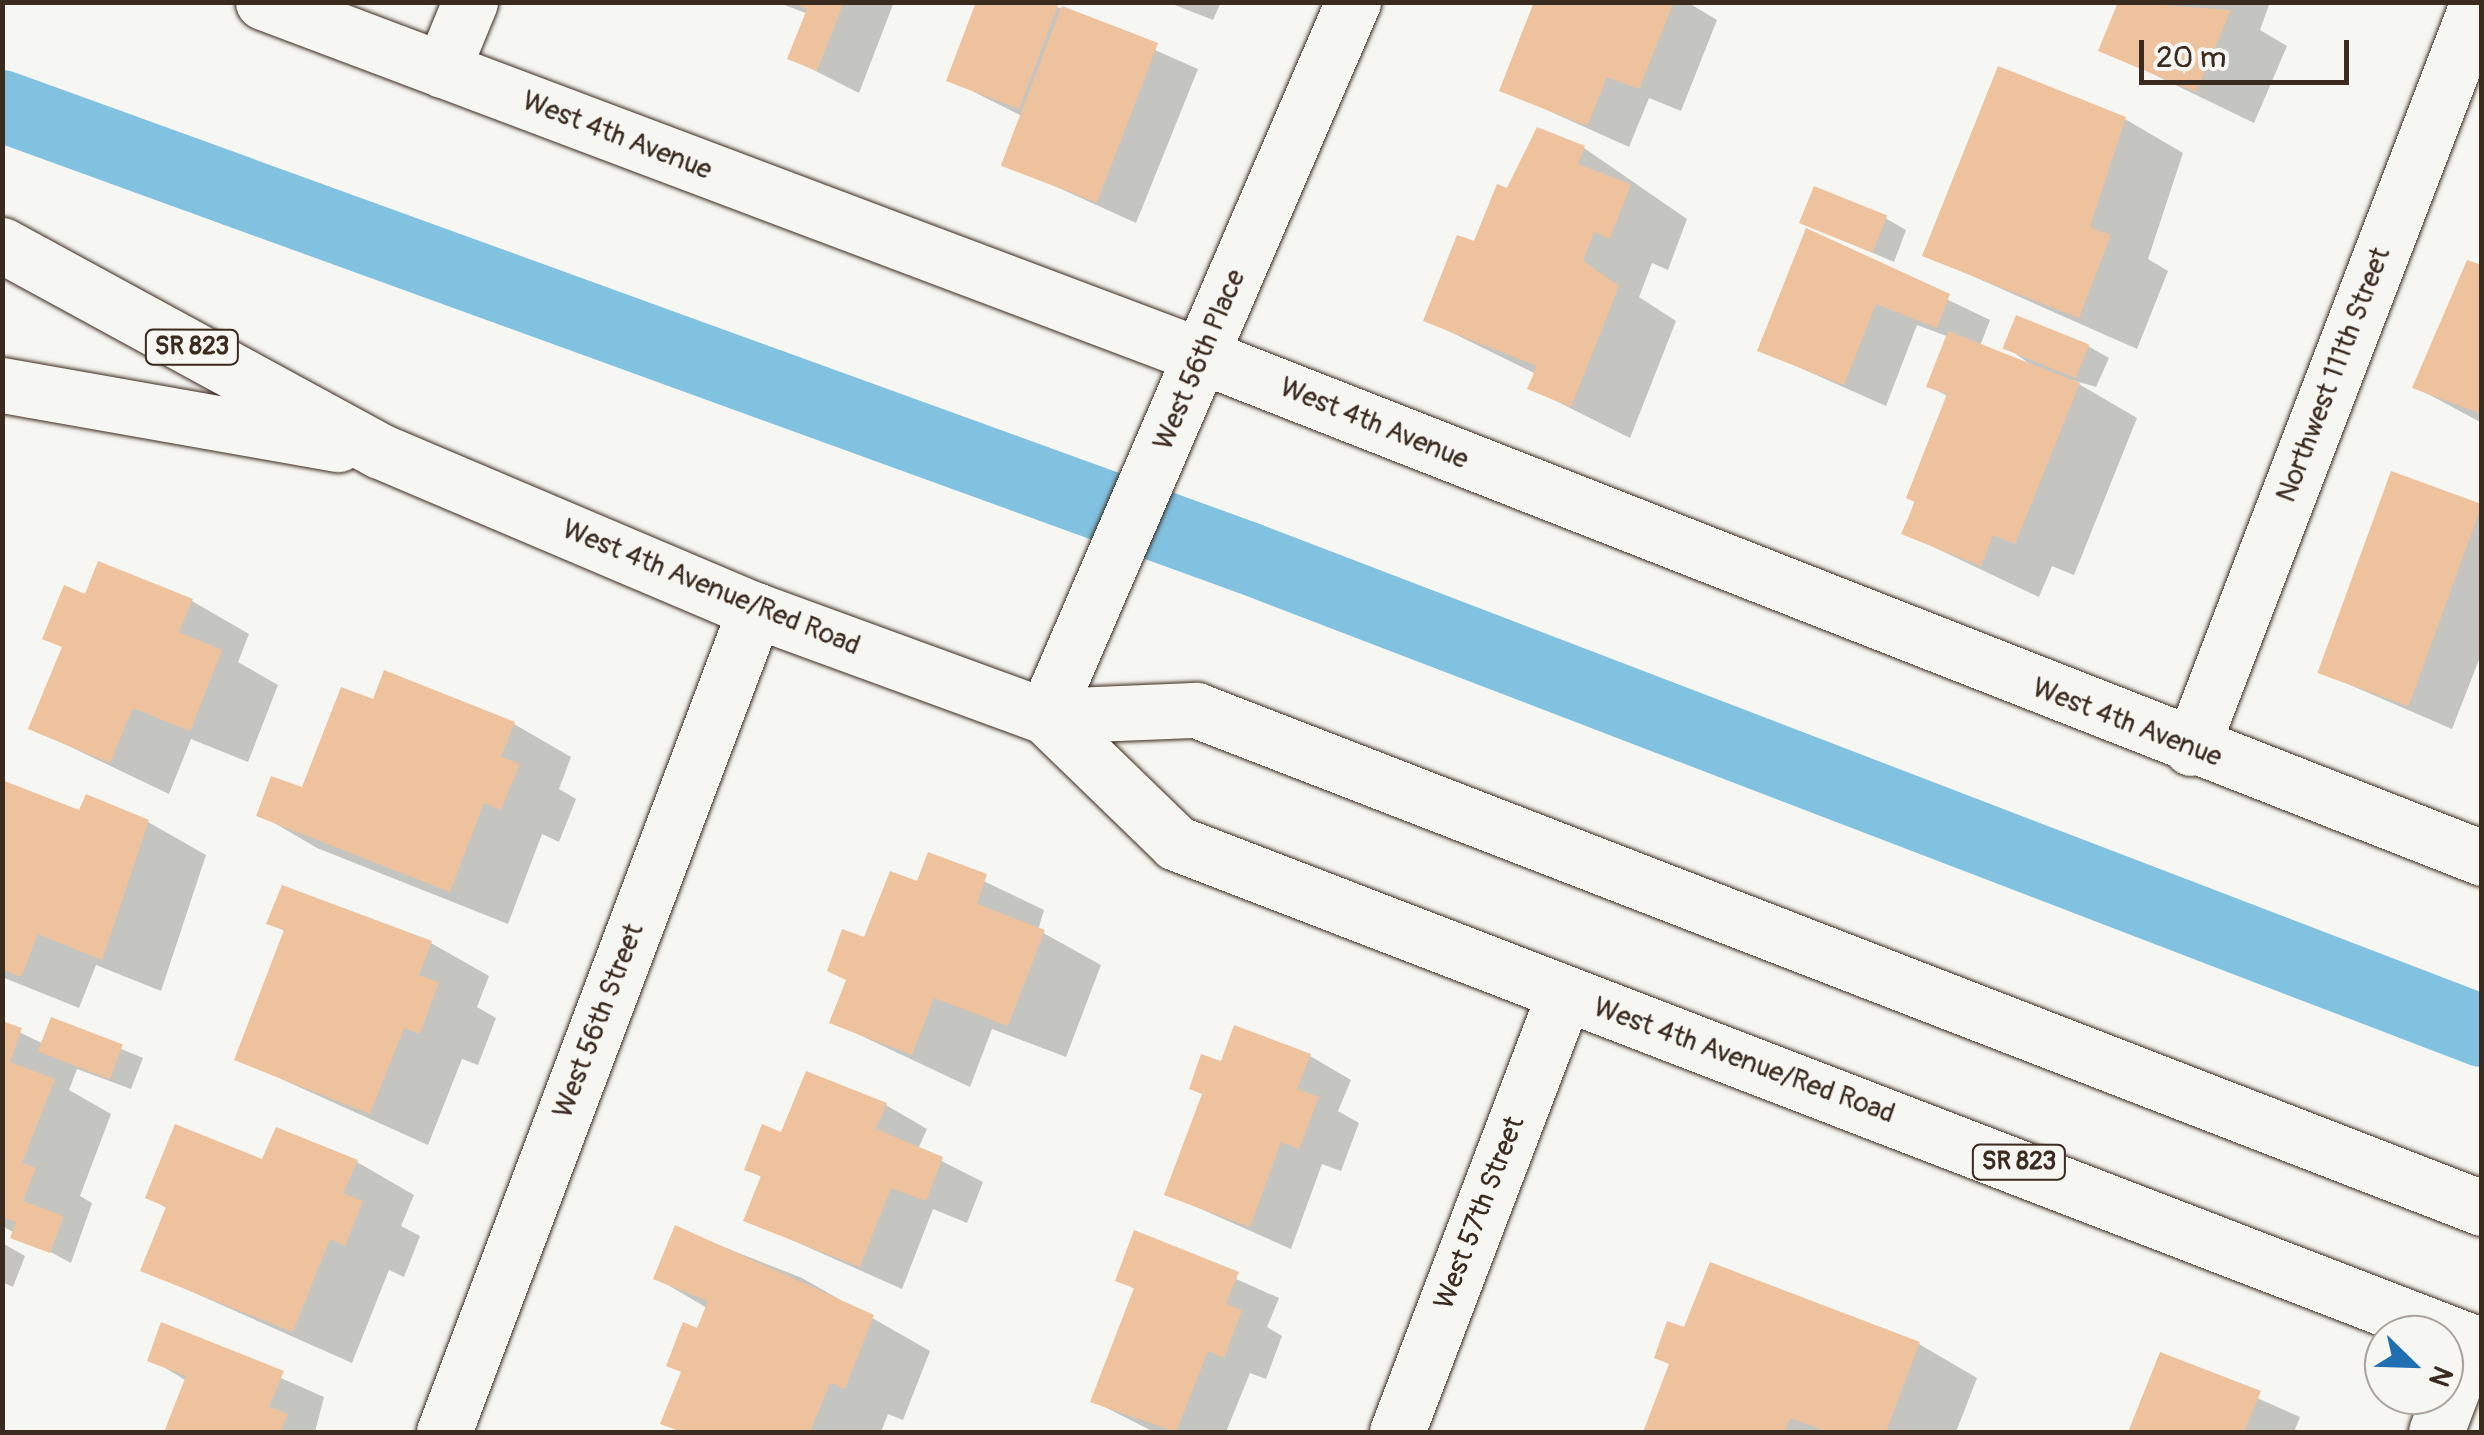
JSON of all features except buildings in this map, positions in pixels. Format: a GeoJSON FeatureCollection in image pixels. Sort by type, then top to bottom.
{"type":"FeatureCollection","features":[{"type":"Feature","properties":{"kind":"street","name":"West 4th Avenue"},"geometry":{"type":"LineString","coordinates":[[263,2],[1202,356],[2191,748],[2482,858]]}},
{"type":"Feature","properties":{"kind":"street"},"geometry":{"type":"LineString","coordinates":[[442,70],[470,2]]}},
{"type":"Feature","properties":{"kind":"street","name":"West 56th Place"},"geometry":{"type":"LineString","coordinates":[[1044,716],[1353,2]]}},
{"type":"Feature","properties":{"kind":"street","name":"Northwest 111th Street"},"geometry":{"type":"LineString","coordinates":[[2191,748],[2478,2]]}},
{"type":"Feature","properties":{"kind":"street","name":"West 4th Avenue/Red Road"},"geometry":{"type":"LineString","coordinates":[[2,245],[380,452],[754,610],[1044,716],[1196,710],[2482,1208]]}},
{"type":"Feature","properties":{"kind":"street","name":"West 4th Avenue/Red Road"},"geometry":{"type":"LineString","coordinates":[[2,385],[380,452]]}},
{"type":"Feature","properties":{"kind":"street","name":"West 56th Street"},"geometry":{"type":"LineString","coordinates":[[444,1432],[754,610]]}},
{"type":"Feature","properties":{"kind":"street","name":"West 4th Avenue/Red Road"},"geometry":{"type":"LineString","coordinates":[[1044,716],[1176,843],[1564,994],[1994,1152],[2478,1337]]}},
{"type":"Feature","properties":{"kind":"street","name":"West 57th Street"},"geometry":{"type":"LineString","coordinates":[[1397,1432],[1564,994]]}},
{"type":"Feature","properties":{"kind":"street"},"geometry":{"type":"LineString","coordinates":[[2436,1432],[2478,1337]]}},
{"type":"Feature","properties":{"kind":"waterway"},"geometry":{"type":"LineString","coordinates":[[2,106],[1248,558],[2482,1031]]}}]}
